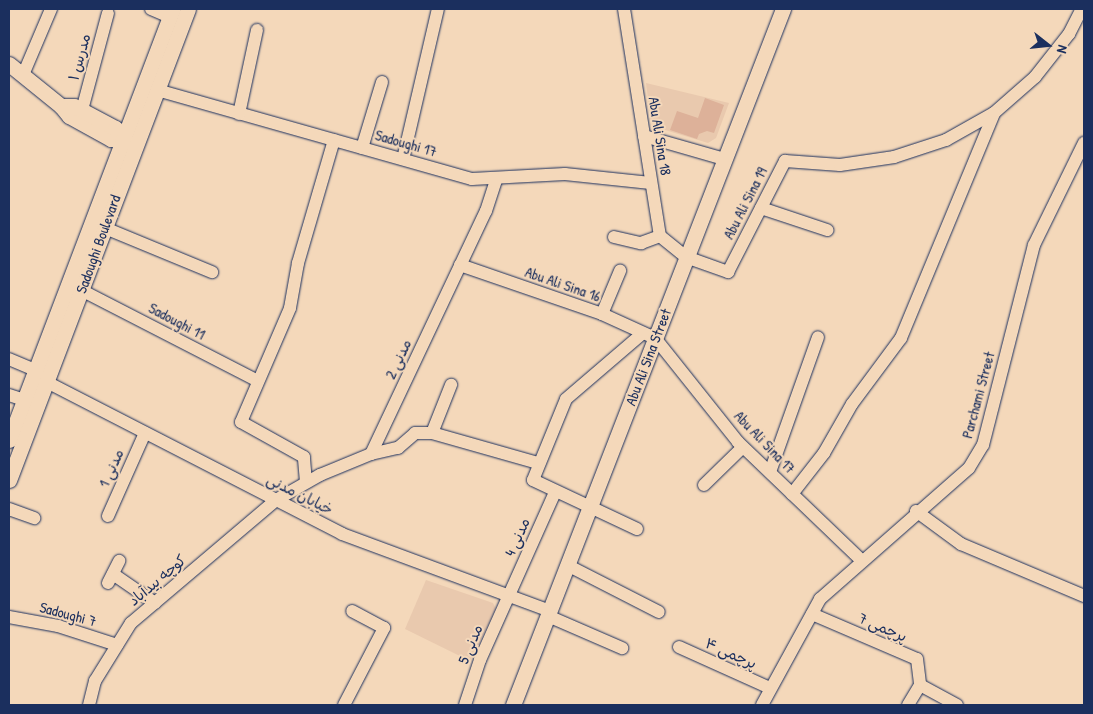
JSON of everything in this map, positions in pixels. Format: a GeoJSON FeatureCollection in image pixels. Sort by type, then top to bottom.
{"type":"FeatureCollection","features":[{"type":"Feature","properties":{"kind":"main road","name":"Sadoughi Boulevard"},"geometry":{"type":"LineString","coordinates":[[56,337],[81,290],[121,182],[126,178],[188,9]]}},
{"type":"Feature","properties":{"kind":"main road","name":"Abu Ali Sina Street"},"geometry":{"type":"LineString","coordinates":[[513,705],[590,508],[649,335],[686,257],[783,9]]}},
{"type":"Feature","properties":{"kind":"main road","name":"Sadoughi Boulevard"},"geometry":{"type":"LineString","coordinates":[[9,480],[41,372],[56,337],[117,157],[118,138],[172,13]]}},
{"type":"Feature","properties":{"kind":"main road"},"geometry":{"type":"LineString","coordinates":[[9,64],[62,106],[69,116],[118,138]]}},
{"type":"Feature","properties":{"kind":"main road"},"geometry":{"type":"LineString","coordinates":[[62,106],[82,110],[115,128],[118,138],[129,154],[121,182]]}},
{"type":"Feature","properties":{"kind":"main road"},"geometry":{"type":"LineString","coordinates":[[118,138],[148,115]]}},
{"type":"Feature","properties":{"kind":"main road","name":"Sadoughi Boulevard"},"geometry":{"type":"LineString","coordinates":[[9,440],[24,400],[41,372]]}},
{"type":"Feature","properties":{"kind":"street"},"geometry":{"type":"LineString","coordinates":[[23,75],[51,9]]}},
{"type":"Feature","properties":{"kind":"street"},"geometry":{"type":"LineString","coordinates":[[151,9],[172,13]]}},
{"type":"Feature","properties":{"kind":"street"},"geometry":{"type":"LineString","coordinates":[[403,160],[438,9]]}},
{"type":"Feature","properties":{"kind":"street","name":"Abu Ali Sina 18"},"geometry":{"type":"LineString","coordinates":[[624,9],[660,236]]}},
{"type":"Feature","properties":{"kind":"street","name":"Abu Ali Sina 19"},"geometry":{"type":"LineString","coordinates":[[686,257],[728,272],[785,161],[840,165],[894,158],[946,140],[994,113],[1035,77],[1069,34],[1082,9]]}},
{"type":"Feature","properties":{"kind":"street","name":"مدرس ۱"},"geometry":{"type":"LineString","coordinates":[[82,110],[108,13]]}},
{"type":"Feature","properties":{"kind":"street"},"geometry":{"type":"LineString","coordinates":[[239,114],[257,30]]}},
{"type":"Feature","properties":{"kind":"street"},"geometry":{"type":"LineString","coordinates":[[362,148],[382,82]]}},
{"type":"Feature","properties":{"kind":"street","name":"Sadoughi 17"},"geometry":{"type":"LineString","coordinates":[[158,90],[472,179],[496,180],[565,174],[651,183]]}},
{"type":"Feature","properties":{"kind":"street"},"geometry":{"type":"LineString","coordinates":[[792,494],[824,454],[852,404],[901,338],[994,113]]}},
{"type":"Feature","properties":{"kind":"street"},"geometry":{"type":"LineString","coordinates":[[644,136],[724,159]]}},
{"type":"Feature","properties":{"kind":"street"},"geometry":{"type":"LineString","coordinates":[[306,482],[304,457],[241,422],[290,308],[298,263],[334,140]]}},
{"type":"Feature","properties":{"kind":"street","name":"Parchami Street"},"geometry":{"type":"LineString","coordinates":[[762,705],[820,599],[916,511],[968,468],[984,445],[1034,245],[1084,143]]}},
{"type":"Feature","properties":{"kind":"street","name":"مدنی 2"},"geometry":{"type":"LineString","coordinates":[[372,454],[486,211],[496,180]]}},
{"type":"Feature","properties":{"kind":"street"},"geometry":{"type":"LineString","coordinates":[[761,208],[827,230]]}},
{"type":"Feature","properties":{"kind":"street"},"geometry":{"type":"LineString","coordinates":[[105,228],[212,272]]}},
{"type":"Feature","properties":{"kind":"street"},"geometry":{"type":"LineString","coordinates":[[614,237],[641,243],[660,236],[686,257]]}},
{"type":"Feature","properties":{"kind":"street","name":"Abu Ali Sina 16"},"geometry":{"type":"LineString","coordinates":[[460,265],[602,314],[649,335]]}},
{"type":"Feature","properties":{"kind":"street"},"geometry":{"type":"LineString","coordinates":[[602,314],[620,271]]}},
{"type":"Feature","properties":{"kind":"street","name":"Sadoughi 11"},"geometry":{"type":"LineString","coordinates":[[81,290],[258,381]]}},
{"type":"Feature","properties":{"kind":"street"},"geometry":{"type":"LineString","coordinates":[[637,529],[533,480],[566,399],[649,335]]}},
{"type":"Feature","properties":{"kind":"street","name":"Abu Ali Sina 17"},"geometry":{"type":"LineString","coordinates":[[649,335],[743,447],[861,560]]}},
{"type":"Feature","properties":{"kind":"street"},"geometry":{"type":"LineString","coordinates":[[770,472],[818,337]]}},
{"type":"Feature","properties":{"kind":"street","name":"خیابان مدنی"},"geometry":{"type":"LineString","coordinates":[[9,359],[41,372],[145,433],[342,534],[508,596],[622,648]]}},
{"type":"Feature","properties":{"kind":"street"},"geometry":{"type":"LineString","coordinates":[[432,433],[451,385]]}},
{"type":"Feature","properties":{"kind":"street"},"geometry":{"type":"LineString","coordinates":[[9,395],[24,400]]}},
{"type":"Feature","properties":{"kind":"street","name":"مدنی 1"},"geometry":{"type":"LineString","coordinates":[[108,516],[145,433]]}},
{"type":"Feature","properties":{"kind":"street"},"geometry":{"type":"LineString","coordinates":[[276,500],[306,482],[372,454],[398,448],[415,433],[432,433],[538,464]]}},
{"type":"Feature","properties":{"kind":"street"},"geometry":{"type":"LineString","coordinates":[[704,485],[743,447]]}},
{"type":"Feature","properties":{"kind":"street","name":"مدنی 4"},"geometry":{"type":"LineString","coordinates":[[508,596],[556,492]]}},
{"type":"Feature","properties":{"kind":"street","name":"کوچه بیدآباد"},"geometry":{"type":"LineString","coordinates":[[90,705],[95,680],[131,623],[276,500]]}},
{"type":"Feature","properties":{"kind":"street"},"geometry":{"type":"LineString","coordinates":[[9,509],[34,518]]}},
{"type":"Feature","properties":{"kind":"street"},"geometry":{"type":"LineString","coordinates":[[916,511],[962,544],[1084,596]]}},
{"type":"Feature","properties":{"kind":"street"},"geometry":{"type":"LineString","coordinates":[[119,562],[110,578],[155,603]]}},
{"type":"Feature","properties":{"kind":"street"},"geometry":{"type":"LineString","coordinates":[[567,565],[659,612]]}},
{"type":"Feature","properties":{"kind":"street","name":"مدنی 5"},"geometry":{"type":"LineString","coordinates":[[465,705],[480,660],[508,596]]}},
{"type":"Feature","properties":{"kind":"street"},"geometry":{"type":"LineString","coordinates":[[344,705],[384,628],[352,611]]}},
{"type":"Feature","properties":{"kind":"street","name":"پرچمی 7"},"geometry":{"type":"LineString","coordinates":[[812,614],[917,659],[920,686]]}},
{"type":"Feature","properties":{"kind":"street","name":"Sadoughi 7"},"geometry":{"type":"LineString","coordinates":[[9,617],[58,626],[117,645]]}},
{"type":"Feature","properties":{"kind":"street","name":"پرچمی ۴"},"geometry":{"type":"LineString","coordinates":[[679,648],[770,688]]}},
{"type":"Feature","properties":{"kind":"street"},"geometry":{"type":"LineString","coordinates":[[908,705],[920,686],[957,705]]}},
{"type":"Feature","properties":{"kind":"shaded area"},"geometry":{"type":"Polygon","coordinates":[[[646,83],[729,103],[716,138],[708,143],[655,127],[651,122],[646,83]]]}},
{"type":"Feature","properties":{"kind":"shaded area"},"geometry":{"type":"Polygon","coordinates":[[[426,580],[493,603],[496,609],[470,661],[405,629],[426,580]]]}},
{"type":"Feature","properties":{"kind":"building"},"geometry":{"type":"Polygon","coordinates":[[[705,98],[724,105],[714,133],[707,131],[699,134],[697,139],[670,130],[677,111],[698,118],[705,98]]]}}]}
